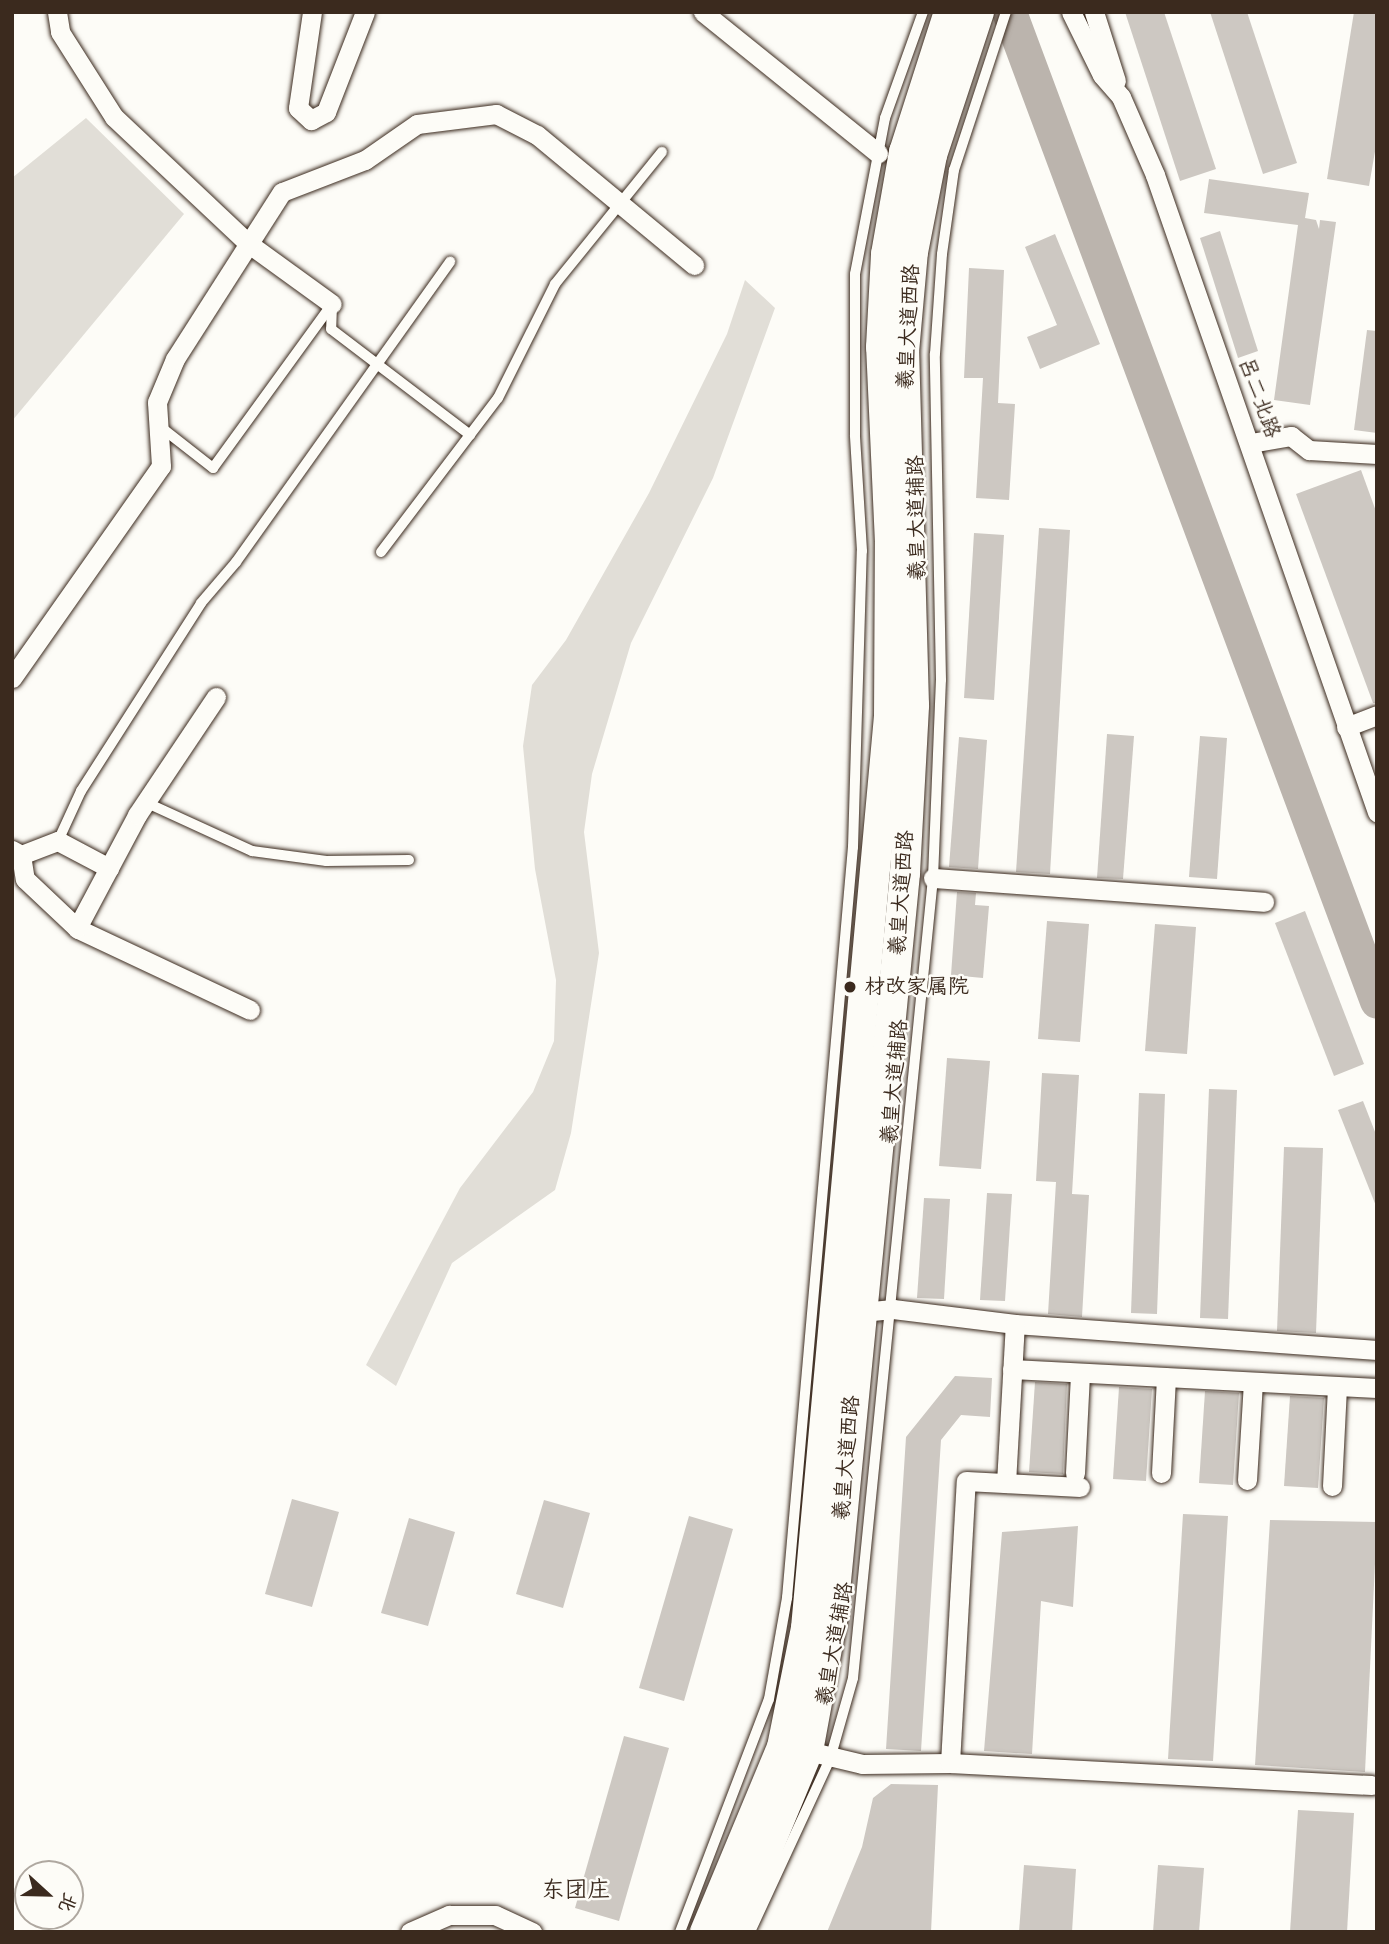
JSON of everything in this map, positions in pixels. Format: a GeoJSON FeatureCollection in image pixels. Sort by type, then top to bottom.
{"type":"FeatureCollection","features":[{"type":"Feature","properties":{"kind":"main road","name":"羲皇大道西路"},"geometry":{"type":"LineString","coordinates":[[733,1932],[819,1755],[832,1622],[848,1313],[889,716],[890,543],[881,347],[886,254],[905,152],[949,12]]}},
{"type":"Feature","properties":{"kind":"main road","name":"羲皇大道西路"},"geometry":{"type":"LineString","coordinates":[[705,1932],[782,1747],[796,1690],[806,1628],[905,873],[914,705],[904,352],[913,252],[932,155],[996,15]]}},
{"type":"Feature","properties":{"kind":"street"},"geometry":{"type":"LineString","coordinates":[[57,12],[60,32],[114,117],[249,244],[332,304]]}},
{"type":"Feature","properties":{"kind":"street"},"geometry":{"type":"LineString","coordinates":[[313,12],[298,108],[311,120],[326,112],[365,12]]}},
{"type":"Feature","properties":{"kind":"street"},"geometry":{"type":"LineString","coordinates":[[703,12],[878,153]]}},
{"type":"Feature","properties":{"kind":"street","name":"吕二北路"},"geometry":{"type":"LineString","coordinates":[[1071,12],[1102,75],[1121,97],[1155,175],[1251,443],[1377,812]]}},
{"type":"Feature","properties":{"kind":"street"},"geometry":{"type":"LineString","coordinates":[[1094,12],[1121,97]]}},
{"type":"Feature","properties":{"kind":"street"},"geometry":{"type":"LineString","coordinates":[[12,678],[161,466],[157,402],[175,359],[282,192],[365,160],[417,124],[496,114],[537,135],[694,265]]}},
{"type":"Feature","properties":{"kind":"street"},"geometry":{"type":"LineString","coordinates":[[1251,443],[1291,436],[1309,450],[1377,454]]}},
{"type":"Feature","properties":{"kind":"street"},"geometry":{"type":"LineString","coordinates":[[77,929],[145,802],[216,697]]}},
{"type":"Feature","properties":{"kind":"street"},"geometry":{"type":"LineString","coordinates":[[1346,727],[1377,715]]}},
{"type":"Feature","properties":{"kind":"street"},"geometry":{"type":"LineString","coordinates":[[109,868],[58,841],[17,853],[25,879],[77,929],[250,1010]]}},
{"type":"Feature","properties":{"kind":"street"},"geometry":{"type":"LineString","coordinates":[[933,878],[1264,902]]}},
{"type":"Feature","properties":{"kind":"street"},"geometry":{"type":"LineString","coordinates":[[848,1313],[893,1309],[1015,1324],[1377,1349]]}},
{"type":"Feature","properties":{"kind":"street"},"geometry":{"type":"LineString","coordinates":[[1006,1483],[1015,1324]]}},
{"type":"Feature","properties":{"kind":"street"},"geometry":{"type":"LineString","coordinates":[[1012,1369],[1377,1388]]}},
{"type":"Feature","properties":{"kind":"street"},"geometry":{"type":"LineString","coordinates":[[950,1763],[966,1481],[1006,1483],[1077,1480],[1080,1373]]}},
{"type":"Feature","properties":{"kind":"street"},"geometry":{"type":"LineString","coordinates":[[1161,1473],[1166,1377]]}},
{"type":"Feature","properties":{"kind":"street"},"geometry":{"type":"LineString","coordinates":[[1247,1480],[1253,1381]]}},
{"type":"Feature","properties":{"kind":"street"},"geometry":{"type":"LineString","coordinates":[[1332,1486],[1338,1386]]}},
{"type":"Feature","properties":{"kind":"street"},"geometry":{"type":"LineString","coordinates":[[819,1755],[862,1764],[950,1763],[1371,1785]]}},
{"type":"Feature","properties":{"kind":"street"},"geometry":{"type":"LineString","coordinates":[[410,1932],[449,1915],[495,1915],[531,1932]]}},
{"type":"Feature","properties":{"kind":"lane"},"geometry":{"type":"LineString","coordinates":[[680,1932],[769,1699],[787,1598],[853,847],[862,551],[855,435],[855,274],[885,118],[923,12]]}},
{"type":"Feature","properties":{"kind":"lane","name":"羲皇大道辅路"},"geometry":{"type":"LineString","coordinates":[[750,1932],[819,1755],[853,1678],[893,1309],[933,878],[941,680],[935,354],[942,254],[954,170],[996,15]]}},
{"type":"Feature","properties":{"kind":"lane"},"geometry":{"type":"LineString","coordinates":[[381,552],[498,398],[555,284],[618,202],[662,152]]}},
{"type":"Feature","properties":{"kind":"lane"},"geometry":{"type":"LineString","coordinates":[[58,841],[81,791],[201,603],[236,562],[377,368],[450,262]]}},
{"type":"Feature","properties":{"kind":"lane"},"geometry":{"type":"LineString","coordinates":[[332,304],[331,329],[377,368],[470,435]]}},
{"type":"Feature","properties":{"kind":"lane"},"geometry":{"type":"LineString","coordinates":[[158,425],[213,468],[332,304]]}},
{"type":"Feature","properties":{"kind":"lane"},"geometry":{"type":"LineString","coordinates":[[145,802],[252,851],[326,861],[409,860]]}},
{"type":"Feature","properties":{"kind":"shaded area"},"geometry":{"type":"Polygon","coordinates":[[[86,118],[184,214],[12,421],[12,178],[86,118]]]}},
{"type":"Feature","properties":{"kind":"shaded area"},"geometry":{"type":"Polygon","coordinates":[[[745,280],[775,308],[713,478],[631,643],[592,774],[584,832],[599,953],[571,1133],[555,1190],[452,1263],[396,1386],[366,1365],[460,1188],[533,1092],[554,1041],[556,980],[535,869],[523,746],[532,685],[566,640],[649,493],[727,334],[745,280]]]}},
{"type":"Feature","properties":{"kind":"building"},"geometry":{"type":"Polygon","coordinates":[[[1125,12],[1164,12],[1216,169],[1180,181],[1125,12]]]}},
{"type":"Feature","properties":{"kind":"building"},"geometry":{"type":"Polygon","coordinates":[[[1210,12],[1247,12],[1297,163],[1263,174],[1210,12]]]}},
{"type":"Feature","properties":{"kind":"building"},"geometry":{"type":"Polygon","coordinates":[[[1354,12],[1377,12],[1377,140],[1369,186],[1327,179],[1354,12]]]}},
{"type":"Feature","properties":{"kind":"building"},"geometry":{"type":"Polygon","coordinates":[[[1209,179],[1309,193],[1305,218],[1316,220],[1319,229],[1320,220],[1336,222],[1310,405],[1274,400],[1298,225],[1204,213],[1209,179]]]}},
{"type":"Feature","properties":{"kind":"building"},"geometry":{"type":"Polygon","coordinates":[[[1220,231],[1258,351],[1238,358],[1200,238],[1220,231]]]}},
{"type":"Feature","properties":{"kind":"building"},"geometry":{"type":"Polygon","coordinates":[[[1055,234],[1100,344],[1040,369],[1027,337],[1057,325],[1025,247],[1055,234]]]}},
{"type":"Feature","properties":{"kind":"building"},"geometry":{"type":"Polygon","coordinates":[[[969,268],[1004,270],[998,403],[1015,404],[1009,500],[976,498],[983,378],[964,378],[969,268]]]}},
{"type":"Feature","properties":{"kind":"building"},"geometry":{"type":"Polygon","coordinates":[[[1367,330],[1377,331],[1377,433],[1354,430],[1367,330]]]}},
{"type":"Feature","properties":{"kind":"building"},"geometry":{"type":"Polygon","coordinates":[[[1361,470],[1377,514],[1377,703],[1373,703],[1296,494],[1361,470]]]}},
{"type":"Feature","properties":{"kind":"building"},"geometry":{"type":"Polygon","coordinates":[[[1039,528],[1070,530],[1050,874],[1016,872],[1039,528]]]}},
{"type":"Feature","properties":{"kind":"building"},"geometry":{"type":"Polygon","coordinates":[[[974,533],[1004,535],[994,700],[964,698],[974,533]]]}},
{"type":"Feature","properties":{"kind":"building"},"geometry":{"type":"Polygon","coordinates":[[[1107,734],[1134,736],[1123,879],[1097,878],[1107,734]]]}},
{"type":"Feature","properties":{"kind":"building"},"geometry":{"type":"Polygon","coordinates":[[[1200,736],[1227,738],[1217,879],[1189,877],[1200,736]]]}},
{"type":"Feature","properties":{"kind":"building"},"geometry":{"type":"Polygon","coordinates":[[[959,737],[987,740],[978,869],[949,867],[959,737]]]}},
{"type":"Feature","properties":{"kind":"building"},"geometry":{"type":"Polygon","coordinates":[[[957,892],[976,893],[975,905],[989,906],[983,978],[951,975],[957,892]]]}},
{"type":"Feature","properties":{"kind":"building"},"geometry":{"type":"Polygon","coordinates":[[[1305,911],[1364,1064],[1334,1076],[1275,923],[1305,911]]]}},
{"type":"Feature","properties":{"kind":"building"},"geometry":{"type":"Polygon","coordinates":[[[1047,921],[1089,924],[1080,1042],[1038,1039],[1047,921]]]}},
{"type":"Feature","properties":{"kind":"building"},"geometry":{"type":"Polygon","coordinates":[[[1155,924],[1196,927],[1187,1054],[1145,1051],[1155,924]]]}},
{"type":"Feature","properties":{"kind":"building"},"geometry":{"type":"Polygon","coordinates":[[[947,1058],[990,1061],[981,1169],[939,1166],[947,1058]]]}},
{"type":"Feature","properties":{"kind":"building"},"geometry":{"type":"Polygon","coordinates":[[[1042,1073],[1079,1075],[1072,1194],[1089,1195],[1082,1317],[1048,1314],[1056,1182],[1036,1181],[1042,1073]]]}},
{"type":"Feature","properties":{"kind":"building"},"geometry":{"type":"Polygon","coordinates":[[[1209,1089],[1237,1090],[1228,1319],[1200,1318],[1209,1089]]]}},
{"type":"Feature","properties":{"kind":"building"},"geometry":{"type":"Polygon","coordinates":[[[1139,1093],[1165,1094],[1157,1314],[1131,1313],[1139,1093]]]}},
{"type":"Feature","properties":{"kind":"building"},"geometry":{"type":"Polygon","coordinates":[[[1363,1101],[1377,1137],[1376,1206],[1338,1110],[1363,1101]]]}},
{"type":"Feature","properties":{"kind":"building"},"geometry":{"type":"Polygon","coordinates":[[[1284,1147],[1323,1148],[1316,1333],[1277,1331],[1284,1147]]]}},
{"type":"Feature","properties":{"kind":"building"},"geometry":{"type":"Polygon","coordinates":[[[987,1193],[1012,1194],[1005,1301],[980,1300],[987,1193]]]}},
{"type":"Feature","properties":{"kind":"building"},"geometry":{"type":"Polygon","coordinates":[[[924,1198],[950,1199],[944,1299],[917,1298],[924,1198]]]}},
{"type":"Feature","properties":{"kind":"building"},"geometry":{"type":"Polygon","coordinates":[[[955,1376],[992,1378],[990,1417],[961,1415],[941,1440],[921,1751],[886,1749],[906,1437],[955,1376]]]}},
{"type":"Feature","properties":{"kind":"building"},"geometry":{"type":"Polygon","coordinates":[[[1035,1382],[1067,1384],[1063,1474],[1029,1472],[1035,1382]]]}},
{"type":"Feature","properties":{"kind":"building"},"geometry":{"type":"Polygon","coordinates":[[[1119,1387],[1152,1389],[1146,1481],[1113,1479],[1119,1387]]]}},
{"type":"Feature","properties":{"kind":"building"},"geometry":{"type":"Polygon","coordinates":[[[1205,1391],[1239,1393],[1233,1485],[1199,1483],[1205,1391]]]}},
{"type":"Feature","properties":{"kind":"building"},"geometry":{"type":"Polygon","coordinates":[[[1290,1396],[1324,1398],[1318,1488],[1284,1486],[1290,1396]]]}},
{"type":"Feature","properties":{"kind":"building"},"geometry":{"type":"Polygon","coordinates":[[[292,1499],[339,1512],[312,1607],[265,1594],[292,1499]]]}},
{"type":"Feature","properties":{"kind":"building"},"geometry":{"type":"Polygon","coordinates":[[[544,1500],[590,1513],[563,1608],[516,1594],[544,1500]]]}},
{"type":"Feature","properties":{"kind":"building"},"geometry":{"type":"Polygon","coordinates":[[[1183,1514],[1228,1516],[1213,1761],[1168,1759],[1183,1514]]]}},
{"type":"Feature","properties":{"kind":"building"},"geometry":{"type":"Polygon","coordinates":[[[689,1516],[733,1529],[684,1701],[639,1688],[689,1516]]]}},
{"type":"Feature","properties":{"kind":"building"},"geometry":{"type":"Polygon","coordinates":[[[409,1518],[455,1532],[428,1626],[381,1613],[409,1518]]]}},
{"type":"Feature","properties":{"kind":"building"},"geometry":{"type":"Polygon","coordinates":[[[1270,1520],[1377,1522],[1365,1772],[1255,1765],[1270,1520]]]}},
{"type":"Feature","properties":{"kind":"building"},"geometry":{"type":"Polygon","coordinates":[[[1078,1526],[1073,1607],[1041,1601],[1032,1754],[984,1751],[1002,1532],[1078,1526]]]}},
{"type":"Feature","properties":{"kind":"building"},"geometry":{"type":"Polygon","coordinates":[[[624,1736],[669,1748],[619,1921],[575,1908],[624,1736]]]}},
{"type":"Feature","properties":{"kind":"building"},"geometry":{"type":"Polygon","coordinates":[[[891,1784],[938,1785],[931,1932],[827,1932],[862,1847],[873,1798],[891,1784]]]}},
{"type":"Feature","properties":{"kind":"building"},"geometry":{"type":"Polygon","coordinates":[[[1298,1810],[1354,1813],[1347,1932],[1290,1932],[1298,1810]]]}},
{"type":"Feature","properties":{"kind":"building"},"geometry":{"type":"Polygon","coordinates":[[[1024,1865],[1076,1869],[1072,1932],[1019,1932],[1024,1865]]]}},
{"type":"Feature","properties":{"kind":"building"},"geometry":{"type":"Polygon","coordinates":[[[1158,1865],[1204,1868],[1199,1932],[1153,1932],[1158,1865]]]}},
{"type":"Feature","properties":{"kind":"waterway"},"geometry":{"type":"LineString","coordinates":[[1009,12],[1377,1001]]}},
{"type":"Feature","properties":{"kind":"place","name":"材改家属院"},"geometry":{"type":"Point","coordinates":[850,987]}},
{"type":"Feature","properties":{"kind":"district","name":"东团庄"},"geometry":{"type":"Point","coordinates":[576,1890]}}]}
